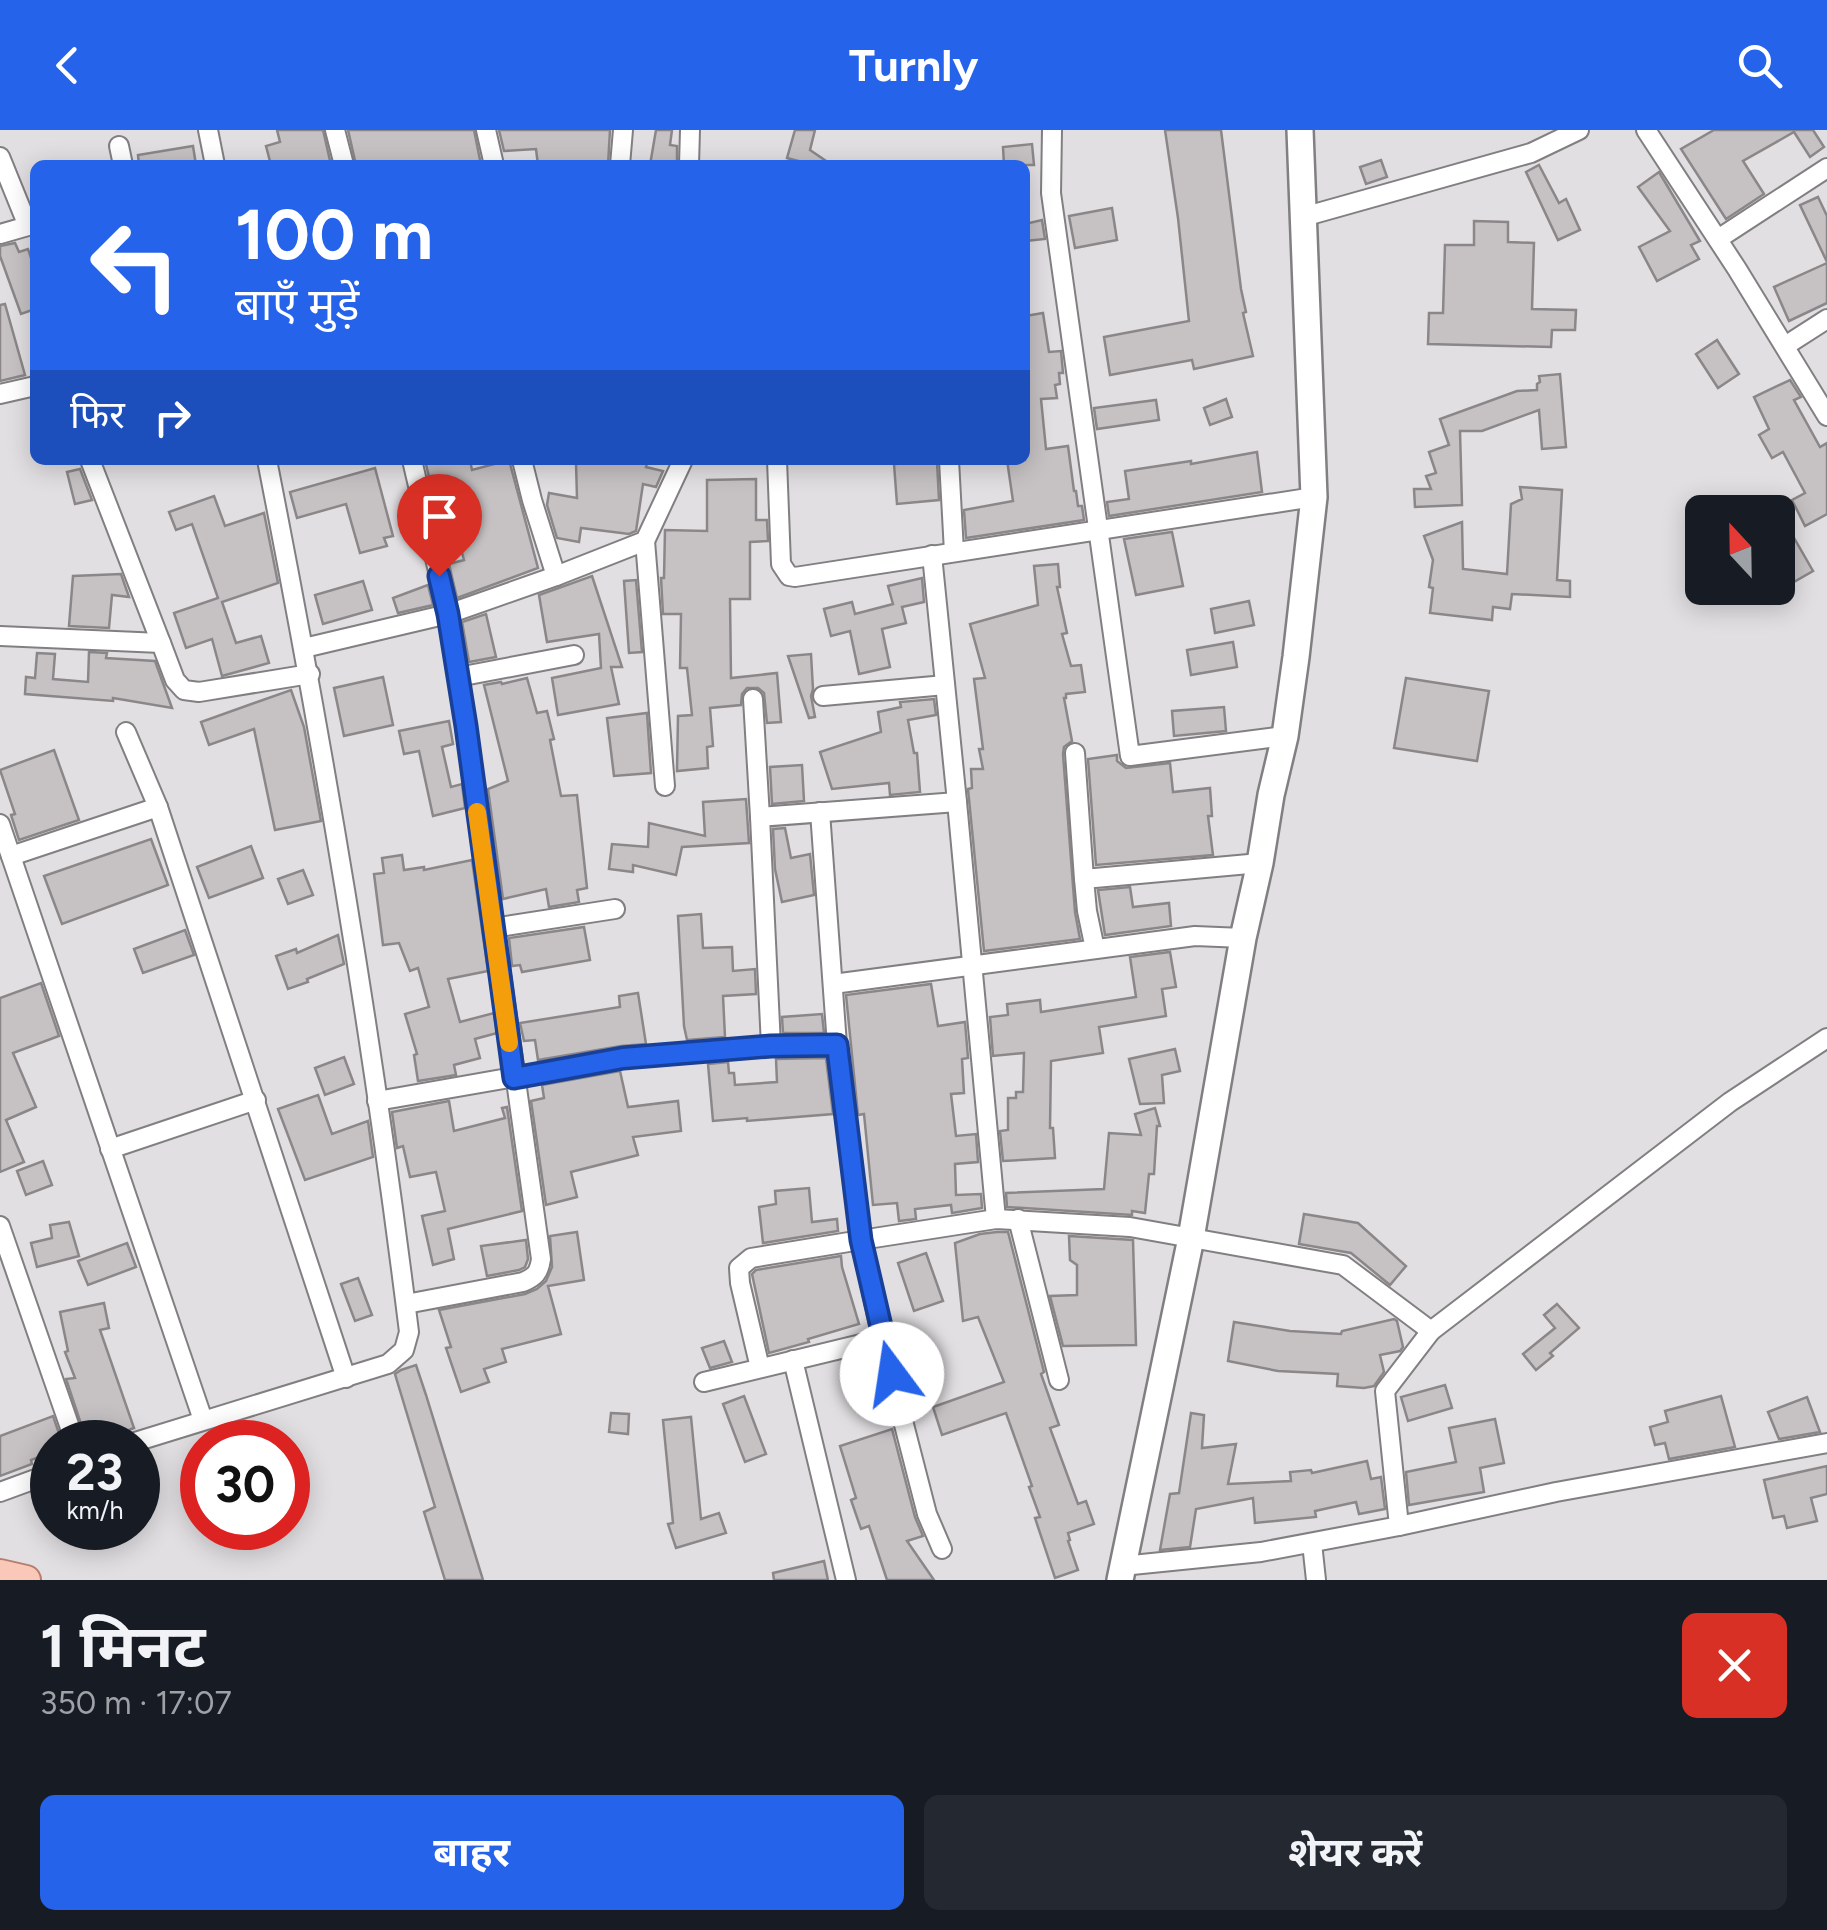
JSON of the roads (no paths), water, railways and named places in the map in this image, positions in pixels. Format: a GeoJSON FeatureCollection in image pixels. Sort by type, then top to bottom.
{"type":"FeatureCollection","features":[{"type":"Feature","properties":{"kind":"main road"},"geometry":{"type":"LineString","coordinates":[[1121,1573],[1191,1238],[1271,795],[1286,736],[1314,497],[1300,130]]}},
{"type":"Feature","properties":{"kind":"main road"},"geometry":{"type":"LineString","coordinates":[[0,1574],[26,1580]]}},
{"type":"Feature","properties":{"kind":"street"},"geometry":{"type":"LineString","coordinates":[[336,130],[343,160]]}},
{"type":"Feature","properties":{"kind":"street"},"geometry":{"type":"LineString","coordinates":[[486,130],[493,160]]}},
{"type":"Feature","properties":{"kind":"street"},"geometry":{"type":"LineString","coordinates":[[621,160],[624,130]]}},
{"type":"Feature","properties":{"kind":"street"},"geometry":{"type":"LineString","coordinates":[[689,160],[690,130]]}},
{"type":"Feature","properties":{"kind":"street"},"geometry":{"type":"LineString","coordinates":[[1052,130],[1051,193],[1130,756],[1286,736]]}},
{"type":"Feature","properties":{"kind":"street"},"geometry":{"type":"LineString","coordinates":[[1303,217],[1531,153],[1580,130]]}},
{"type":"Feature","properties":{"kind":"street"},"geometry":{"type":"LineString","coordinates":[[1646,130],[1827,416]]}},
{"type":"Feature","properties":{"kind":"street"},"geometry":{"type":"LineString","coordinates":[[213,131],[215,160]]}},
{"type":"Feature","properties":{"kind":"street"},"geometry":{"type":"LineString","coordinates":[[0,157],[28,226],[0,234]]}},
{"type":"Feature","properties":{"kind":"street"},"geometry":{"type":"LineString","coordinates":[[1718,239],[1827,168]]}},
{"type":"Feature","properties":{"kind":"street"},"geometry":{"type":"LineString","coordinates":[[1785,346],[1827,319]]}},
{"type":"Feature","properties":{"kind":"street"},"geometry":{"type":"LineString","coordinates":[[0,394],[30,387]]}},
{"type":"Feature","properties":{"kind":"street"},"geometry":{"type":"LineString","coordinates":[[92,465],[175,680],[184,690],[199,692],[310,674]]}},
{"type":"Feature","properties":{"kind":"street"},"geometry":{"type":"LineString","coordinates":[[0,824],[203,1420],[388,1364],[404,1350],[410,1332],[397,1221],[310,674],[268,465]]}},
{"type":"Feature","properties":{"kind":"street"},"geometry":{"type":"LineString","coordinates":[[406,1304],[523,1282],[540,1270],[541,1260],[448,614],[413,465]]}},
{"type":"Feature","properties":{"kind":"street"},"geometry":{"type":"LineString","coordinates":[[523,465],[556,576]]}},
{"type":"Feature","properties":{"kind":"street"},"geometry":{"type":"LineString","coordinates":[[666,786],[645,541],[682,465]]}},
{"type":"Feature","properties":{"kind":"street"},"geometry":{"type":"LineString","coordinates":[[777,465],[781,564],[789,576],[795,577],[1314,497]]}},
{"type":"Feature","properties":{"kind":"street"},"geometry":{"type":"LineString","coordinates":[[948,465],[954,552]]}},
{"type":"Feature","properties":{"kind":"street"},"geometry":{"type":"LineString","coordinates":[[304,648],[448,614],[645,541]]}},
{"type":"Feature","properties":{"kind":"street"},"geometry":{"type":"LineString","coordinates":[[932,556],[996,1219]]}},
{"type":"Feature","properties":{"kind":"street"},"geometry":{"type":"LineString","coordinates":[[0,636],[161,643]]}},
{"type":"Feature","properties":{"kind":"street"},"geometry":{"type":"LineString","coordinates":[[458,677],[574,655]]}},
{"type":"Feature","properties":{"kind":"street"},"geometry":{"type":"LineString","coordinates":[[823,696],[945,686]]}},
{"type":"Feature","properties":{"kind":"street"},"geometry":{"type":"LineString","coordinates":[[753,699],[771,1046]]}},
{"type":"Feature","properties":{"kind":"street"},"geometry":{"type":"LineString","coordinates":[[126,732],[158,807],[346,1378]]}},
{"type":"Feature","properties":{"kind":"street"},"geometry":{"type":"LineString","coordinates":[[1075,753],[1084,879],[1095,949]]}},
{"type":"Feature","properties":{"kind":"street"},"geometry":{"type":"LineString","coordinates":[[760,817],[957,802]]}},
{"type":"Feature","properties":{"kind":"street"},"geometry":{"type":"LineString","coordinates":[[11,856],[158,807]]}},
{"type":"Feature","properties":{"kind":"street"},"geometry":{"type":"LineString","coordinates":[[820,812],[837,1045],[861,1240],[882,1339],[928,1514],[942,1549]]}},
{"type":"Feature","properties":{"kind":"street"},"geometry":{"type":"LineString","coordinates":[[1084,879],[1260,864]]}},
{"type":"Feature","properties":{"kind":"street"},"geometry":{"type":"LineString","coordinates":[[493,928],[616,909]]}},
{"type":"Feature","properties":{"kind":"street"},"geometry":{"type":"LineString","coordinates":[[833,984],[1195,936],[1244,938]]}},
{"type":"Feature","properties":{"kind":"street"},"geometry":{"type":"LineString","coordinates":[[1399,1526],[1384,1391],[1431,1330],[1730,1102],[1827,1038]]}},
{"type":"Feature","properties":{"kind":"street"},"geometry":{"type":"LineString","coordinates":[[377,1102],[623,1058],[771,1046],[837,1045]]}},
{"type":"Feature","properties":{"kind":"street"},"geometry":{"type":"LineString","coordinates":[[110,1149],[256,1100]]}},
{"type":"Feature","properties":{"kind":"street"},"geometry":{"type":"LineString","coordinates":[[760,1368],[740,1282],[739,1268],[751,1258],[996,1219],[1130,1227],[1343,1265],[1431,1330]]}},
{"type":"Feature","properties":{"kind":"street"},"geometry":{"type":"LineString","coordinates":[[1018,1219],[1059,1380]]}},
{"type":"Feature","properties":{"kind":"street"},"geometry":{"type":"LineString","coordinates":[[0,1226],[67,1420]]}},
{"type":"Feature","properties":{"kind":"street"},"geometry":{"type":"LineString","coordinates":[[704,1382],[882,1339]]}},
{"type":"Feature","properties":{"kind":"street"},"geometry":{"type":"LineString","coordinates":[[793,1360],[846,1580]]}},
{"type":"Feature","properties":{"kind":"street"},"geometry":{"type":"LineString","coordinates":[[1121,1573],[1312,1543],[1556,1492],[1827,1442]]}},
{"type":"Feature","properties":{"kind":"street"},"geometry":{"type":"LineString","coordinates":[[0,1492],[30,1481]]}},
{"type":"Feature","properties":{"kind":"street"},"geometry":{"type":"LineString","coordinates":[[1312,1543],[1316,1580]]}}]}
